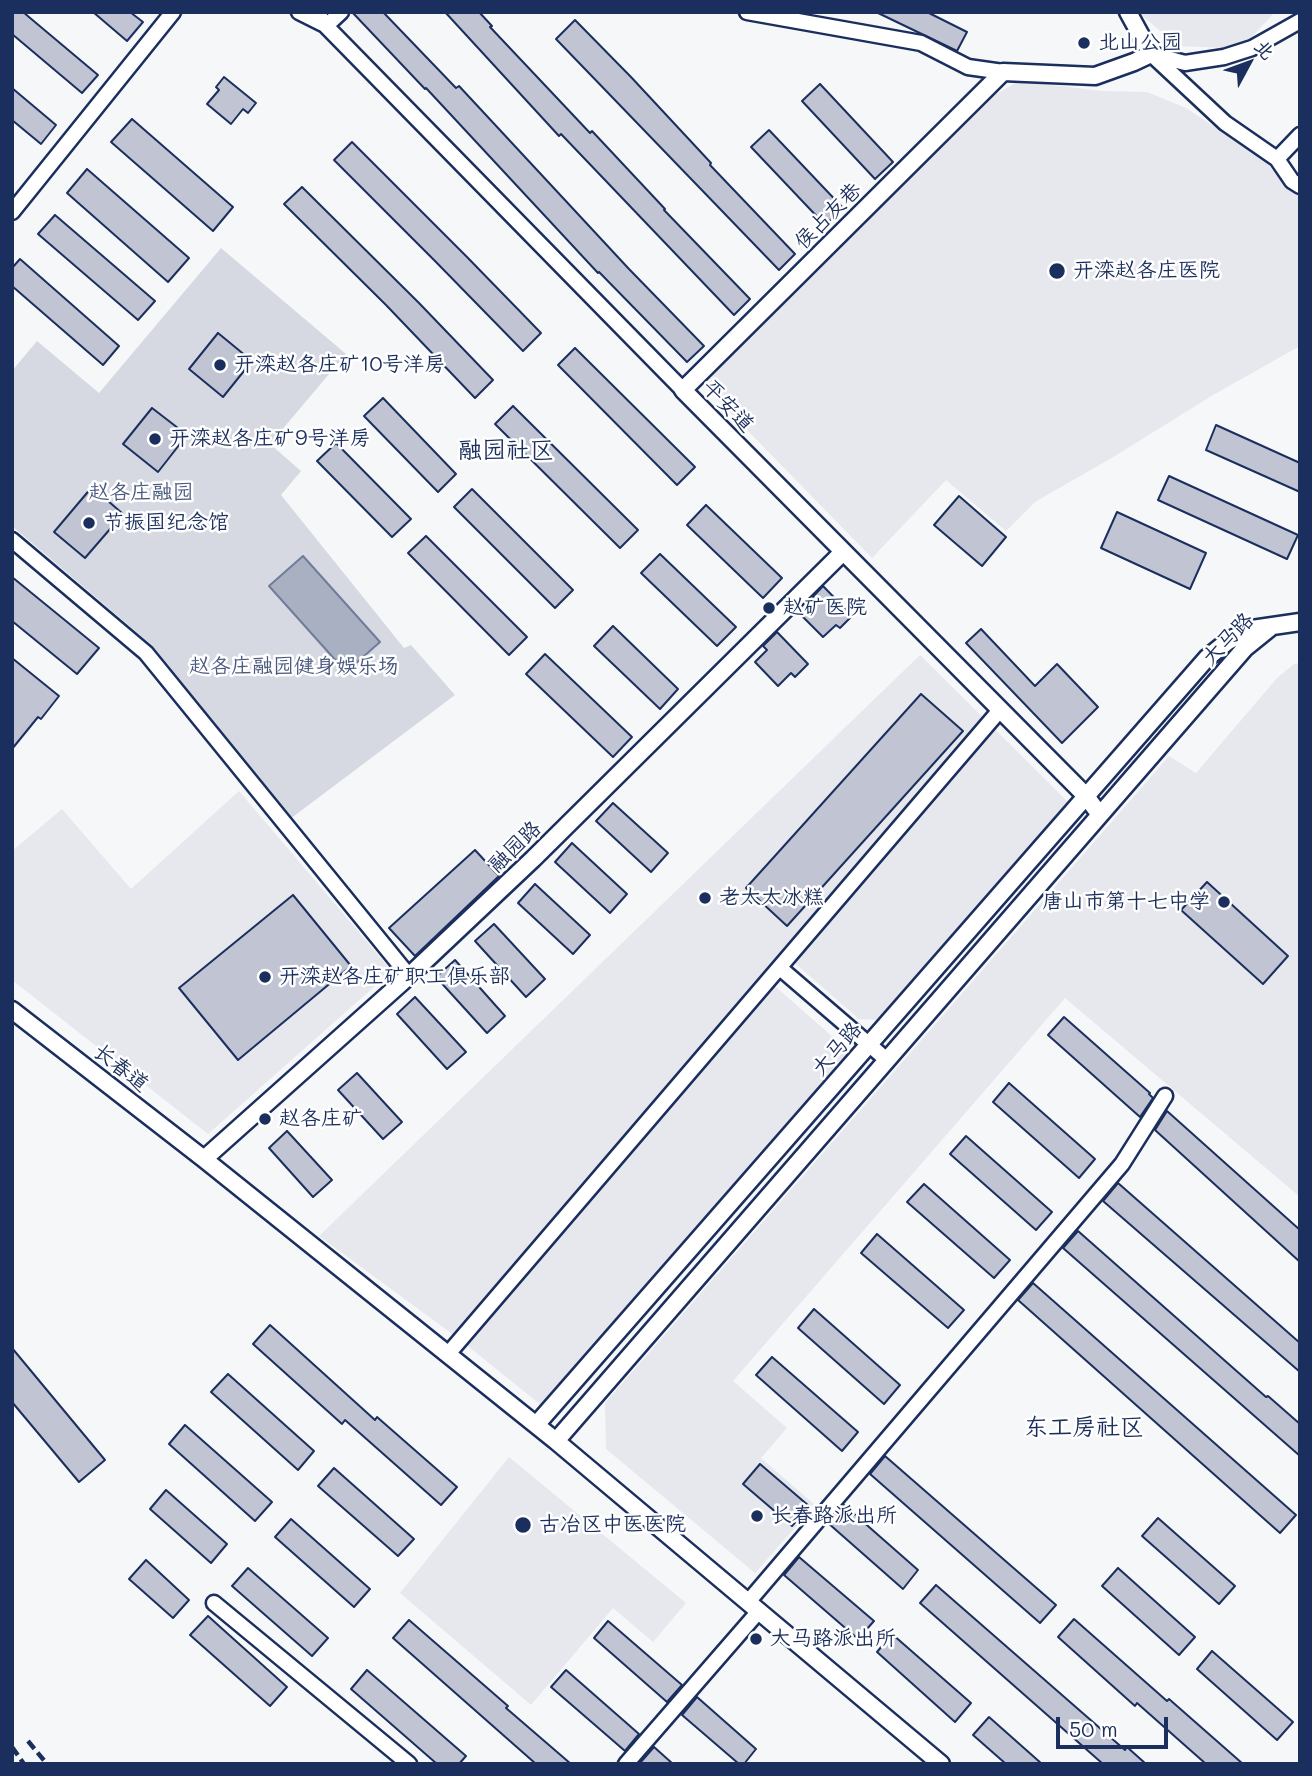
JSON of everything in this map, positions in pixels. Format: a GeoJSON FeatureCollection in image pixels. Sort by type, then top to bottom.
{"type":"FeatureCollection","features":[{"type":"Feature","properties":{"kind":"street"},"geometry":{"type":"LineString","coordinates":[[12,212],[173,12]]}},
{"type":"Feature","properties":{"kind":"street"},"geometry":{"type":"LineString","coordinates":[[299,12],[326,26]]}},
{"type":"Feature","properties":{"kind":"street"},"geometry":{"type":"LineString","coordinates":[[317,12],[326,26]]}},
{"type":"Feature","properties":{"kind":"street"},"geometry":{"type":"LineString","coordinates":[[326,26],[341,12]]}},
{"type":"Feature","properties":{"kind":"street"},"geometry":{"type":"LineString","coordinates":[[747,12],[921,43],[968,68],[1095,76],[1151,54],[1185,63],[1224,57],[1251,48],[1300,21]]}},
{"type":"Feature","properties":{"kind":"street"},"geometry":{"type":"LineString","coordinates":[[1128,12],[1151,54],[1225,123],[1277,159],[1292,181],[1300,186]]}},
{"type":"Feature","properties":{"kind":"street","name":"平安道"},"geometry":{"type":"LineString","coordinates":[[326,26],[1086,796],[1100,815]]}},
{"type":"Feature","properties":{"kind":"street","name":"侯占友巷"},"geometry":{"type":"LineString","coordinates":[[683,390],[1003,72]]}},
{"type":"Feature","properties":{"kind":"street"},"geometry":{"type":"LineString","coordinates":[[1277,159],[1300,135]]}},
{"type":"Feature","properties":{"kind":"street"},"geometry":{"type":"LineString","coordinates":[[12,540],[146,653],[409,976]]}},
{"type":"Feature","properties":{"kind":"street","name":"融园路"},"geometry":{"type":"LineString","coordinates":[[204,1159],[409,976],[533,859],[843,552]]}},
{"type":"Feature","properties":{"kind":"street"},"geometry":{"type":"LineString","coordinates":[[1273,625],[1300,622]]}},
{"type":"Feature","properties":{"kind":"street","name":"大马路"},"geometry":{"type":"LineString","coordinates":[[536,1425],[1207,658],[1228,641],[1252,629],[1273,625]]}},
{"type":"Feature","properties":{"kind":"street","name":"大马路"},"geometry":{"type":"LineString","coordinates":[[556,1441],[1245,648],[1273,625]]}},
{"type":"Feature","properties":{"kind":"street"},"geometry":{"type":"LineString","coordinates":[[448,1354],[1000,710]]}},
{"type":"Feature","properties":{"kind":"street"},"geometry":{"type":"LineString","coordinates":[[780,968],[887,1060]]}},
{"type":"Feature","properties":{"kind":"street","name":"长春道"},"geometry":{"type":"LineString","coordinates":[[12,1010],[204,1159],[556,1441],[941,1764]]}},
{"type":"Feature","properties":{"kind":"street"},"geometry":{"type":"LineString","coordinates":[[626,1764],[753,1606],[1122,1164],[1165,1096]]}},
{"type":"Feature","properties":{"kind":"street"},"geometry":{"type":"LineString","coordinates":[[214,1603],[410,1764]]}},
{"type":"Feature","properties":{"kind":"shaded area"},"geometry":{"type":"Polygon","coordinates":[[[1138,12],[1275,12],[1247,42],[1225,48],[1178,46],[1138,12]]]}},
{"type":"Feature","properties":{"kind":"shaded area","name":"开滦赵各庄医院"},"geometry":{"type":"Polygon","coordinates":[[[1019,81],[1102,91],[1147,92],[1186,108],[1262,158],[1291,190],[1300,196],[1300,346],[1035,502],[1006,531],[946,480],[872,558],[707,389],[714,373],[986,100],[1019,81]]]}},
{"type":"Feature","properties":{"kind":"shaded area"},"geometry":{"type":"Polygon","coordinates":[[[920,655],[1069,803],[881,1020],[859,1019],[789,958],[769,981],[850,1052],[541,1405],[459,1339],[319,1236],[920,655]]]}},
{"type":"Feature","properties":{"kind":"shaded area"},"geometry":{"type":"Polygon","coordinates":[[[1300,663],[1300,1197],[1065,998],[733,1381],[787,1428],[761,1458],[815,1505],[755,1573],[606,1449],[605,1403],[1169,756],[1196,773],[1277,678],[1294,664],[1300,663]]]}},
{"type":"Feature","properties":{"kind":"shaded area","name":"开滦赵各庄矿职工俱乐部"},"geometry":{"type":"Polygon","coordinates":[[[239,791],[392,971],[208,1134],[12,980],[12,851],[62,809],[131,889],[239,791]]]}},
{"type":"Feature","properties":{"kind":"shaded area","name":"古冶区中医医院"},"geometry":{"type":"Polygon","coordinates":[[[509,1457],[686,1603],[653,1642],[613,1608],[531,1705],[400,1593],[509,1457]]]}},
{"type":"Feature","properties":{"kind":"green space","name":"赵各庄融园"},"geometry":{"type":"Polygon","coordinates":[[[221,248],[346,354],[270,444],[301,471],[281,495],[404,648],[411,645],[455,695],[290,819],[153,646],[12,526],[12,371],[37,341],[99,393],[221,248]]]}},
{"type":"Feature","properties":{"kind":"water"},"geometry":{"type":"Polygon","coordinates":[[[303,556],[380,642],[346,672],[269,586],[303,556]]]}},
{"type":"Feature","properties":{"kind":"building"},"geometry":{"type":"Polygon","coordinates":[[[12,12],[23,12],[98,75],[82,93],[12,34],[12,12]]]}},
{"type":"Feature","properties":{"kind":"building"},"geometry":{"type":"Polygon","coordinates":[[[93,12],[130,12],[143,22],[127,41],[93,12]]]}},
{"type":"Feature","properties":{"kind":"building"},"geometry":{"type":"Polygon","coordinates":[[[352,12],[383,12],[456,88],[459,86],[704,346],[687,362],[598,273],[352,12]]]}},
{"type":"Feature","properties":{"kind":"building"},"geometry":{"type":"Polygon","coordinates":[[[445,12],[479,12],[590,133],[592,131],[750,299],[734,315],[561,134],[559,136],[445,12]]]}},
{"type":"Feature","properties":{"kind":"building"},"geometry":{"type":"Polygon","coordinates":[[[876,12],[927,12],[967,32],[957,51],[876,12]]]}},
{"type":"Feature","properties":{"kind":"building"},"geometry":{"type":"Polygon","coordinates":[[[575,20],[795,254],[779,270],[556,39],[575,20]]]}},
{"type":"Feature","properties":{"kind":"building"},"geometry":{"type":"Polygon","coordinates":[[[224,77],[256,103],[248,113],[243,109],[231,124],[207,104],[219,90],[216,87],[224,77]]]}},
{"type":"Feature","properties":{"kind":"building"},"geometry":{"type":"Polygon","coordinates":[[[820,84],[893,162],[875,179],[802,101],[820,84]]]}},
{"type":"Feature","properties":{"kind":"building"},"geometry":{"type":"Polygon","coordinates":[[[12,88],[56,125],[41,144],[12,120],[12,88]]]}},
{"type":"Feature","properties":{"kind":"building"},"geometry":{"type":"Polygon","coordinates":[[[132,119],[233,207],[213,231],[111,142],[132,119]]]}},
{"type":"Feature","properties":{"kind":"building"},"geometry":{"type":"Polygon","coordinates":[[[769,130],[843,208],[825,225],[751,147],[769,130]]]}},
{"type":"Feature","properties":{"kind":"building"},"geometry":{"type":"Polygon","coordinates":[[[352,142],[541,333],[523,351],[334,160],[352,142]]]}},
{"type":"Feature","properties":{"kind":"building"},"geometry":{"type":"Polygon","coordinates":[[[87,169],[189,258],[168,282],[67,193],[87,169]]]}},
{"type":"Feature","properties":{"kind":"building"},"geometry":{"type":"Polygon","coordinates":[[[302,187],[493,380],[475,398],[284,204],[302,187]]]}},
{"type":"Feature","properties":{"kind":"building"},"geometry":{"type":"Polygon","coordinates":[[[55,215],[155,301],[138,320],[38,234],[55,215]]]}},
{"type":"Feature","properties":{"kind":"building"},"geometry":{"type":"Polygon","coordinates":[[[20,259],[119,346],[103,365],[12,286],[12,268],[20,259]]]}},
{"type":"Feature","properties":{"kind":"building","name":"开滦赵各庄矿10号洋房"},"geometry":{"type":"Polygon","coordinates":[[[218,333],[252,361],[223,397],[189,369],[218,333]]]}},
{"type":"Feature","properties":{"kind":"building"},"geometry":{"type":"Polygon","coordinates":[[[575,348],[695,467],[677,485],[558,365],[575,348]]]}},
{"type":"Feature","properties":{"kind":"building"},"geometry":{"type":"Polygon","coordinates":[[[383,398],[456,474],[438,492],[364,416],[383,398]]]}},
{"type":"Feature","properties":{"kind":"building"},"geometry":{"type":"Polygon","coordinates":[[[513,406],[638,530],[620,548],[495,424],[513,406]]]}},
{"type":"Feature","properties":{"kind":"building","name":"开滦赵各庄矿9号洋房"},"geometry":{"type":"Polygon","coordinates":[[[152,408],[187,435],[158,472],[123,444],[152,408]]]}},
{"type":"Feature","properties":{"kind":"building"},"geometry":{"type":"Polygon","coordinates":[[[1216,425],[1300,463],[1300,492],[1206,450],[1216,425]]]}},
{"type":"Feature","properties":{"kind":"building"},"geometry":{"type":"Polygon","coordinates":[[[336,443],[411,519],[392,537],[317,461],[336,443]]]}},
{"type":"Feature","properties":{"kind":"building"},"geometry":{"type":"Polygon","coordinates":[[[1169,476],[1298,535],[1287,559],[1158,500],[1169,476]]]}},
{"type":"Feature","properties":{"kind":"building","name":"节振国纪念馆"},"geometry":{"type":"Polygon","coordinates":[[[92,487],[123,514],[85,558],[54,532],[92,487]]]}},
{"type":"Feature","properties":{"kind":"building"},"geometry":{"type":"Polygon","coordinates":[[[472,489],[573,590],[555,608],[454,507],[472,489]]]}},
{"type":"Feature","properties":{"kind":"building"},"geometry":{"type":"Polygon","coordinates":[[[959,496],[1006,537],[982,566],[934,525],[959,496]]]}},
{"type":"Feature","properties":{"kind":"building"},"geometry":{"type":"Polygon","coordinates":[[[706,505],[782,578],[763,598],[687,525],[706,505]]]}},
{"type":"Feature","properties":{"kind":"building"},"geometry":{"type":"Polygon","coordinates":[[[1117,512],[1206,553],[1190,589],[1101,548],[1117,512]]]}},
{"type":"Feature","properties":{"kind":"building"},"geometry":{"type":"Polygon","coordinates":[[[426,536],[527,637],[509,655],[408,553],[426,536]]]}},
{"type":"Feature","properties":{"kind":"building"},"geometry":{"type":"Polygon","coordinates":[[[660,554],[736,627],[717,646],[641,573],[660,554]]]}},
{"type":"Feature","properties":{"kind":"building"},"geometry":{"type":"Polygon","coordinates":[[[12,577],[99,648],[77,674],[12,621],[12,577]]]}},
{"type":"Feature","properties":{"kind":"building"},"geometry":{"type":"Polygon","coordinates":[[[823,586],[852,616],[840,628],[836,625],[823,637],[799,613],[823,586]]]}},
{"type":"Feature","properties":{"kind":"building"},"geometry":{"type":"Polygon","coordinates":[[[613,626],[678,689],[660,709],[594,646],[613,626]]]}},
{"type":"Feature","properties":{"kind":"building"},"geometry":{"type":"Polygon","coordinates":[[[981,629],[1035,686],[1057,664],[1098,707],[1062,743],[966,643],[981,629]]]}},
{"type":"Feature","properties":{"kind":"building"},"geometry":{"type":"Polygon","coordinates":[[[777,632],[808,664],[795,677],[791,673],[778,686],[755,662],[767,650],[763,646],[777,632]]]}},
{"type":"Feature","properties":{"kind":"building"},"geometry":{"type":"Polygon","coordinates":[[[545,654],[632,737],[613,757],[526,674],[545,654]]]}},
{"type":"Feature","properties":{"kind":"building"},"geometry":{"type":"Polygon","coordinates":[[[12,658],[59,696],[12,749],[12,658]]]}},
{"type":"Feature","properties":{"kind":"building"},"geometry":{"type":"Polygon","coordinates":[[[921,694],[963,731],[787,926],[746,888],[921,694]]]}},
{"type":"Feature","properties":{"kind":"building"},"geometry":{"type":"Polygon","coordinates":[[[613,803],[668,853],[651,872],[596,821],[613,803]]]}},
{"type":"Feature","properties":{"kind":"building"},"geometry":{"type":"Polygon","coordinates":[[[572,843],[627,894],[610,913],[555,862],[572,843]]]}},
{"type":"Feature","properties":{"kind":"building"},"geometry":{"type":"Polygon","coordinates":[[[475,850],[499,876],[415,956],[389,928],[475,850]]]}},
{"type":"Feature","properties":{"kind":"building"},"geometry":{"type":"Polygon","coordinates":[[[1207,882],[1288,956],[1263,984],[1181,910],[1207,882]]]}},
{"type":"Feature","properties":{"kind":"building"},"geometry":{"type":"Polygon","coordinates":[[[535,884],[590,935],[573,954],[518,903],[535,884]]]}},
{"type":"Feature","properties":{"kind":"building","name":"开滦赵各庄矿职工俱乐部"},"geometry":{"type":"Polygon","coordinates":[[[293,895],[351,966],[238,1060],[179,988],[293,895]]]}},
{"type":"Feature","properties":{"kind":"building"},"geometry":{"type":"Polygon","coordinates":[[[494,924],[545,979],[526,997],[475,941],[494,924]]]}},
{"type":"Feature","properties":{"kind":"building"},"geometry":{"type":"Polygon","coordinates":[[[455,960],[505,1016],[487,1033],[436,977],[455,960]]]}},
{"type":"Feature","properties":{"kind":"building"},"geometry":{"type":"Polygon","coordinates":[[[415,997],[466,1052],[447,1069],[397,1014],[415,997]]]}},
{"type":"Feature","properties":{"kind":"building"},"geometry":{"type":"Polygon","coordinates":[[[1064,1017],[1150,1093],[1153,1098],[1140,1117],[1048,1035],[1064,1017]]]}},
{"type":"Feature","properties":{"kind":"building"},"geometry":{"type":"Polygon","coordinates":[[[357,1073],[402,1122],[383,1139],[338,1090],[357,1073]]]}},
{"type":"Feature","properties":{"kind":"building"},"geometry":{"type":"Polygon","coordinates":[[[1009,1083],[1095,1159],[1079,1178],[993,1102],[1009,1083]]]}},
{"type":"Feature","properties":{"kind":"building"},"geometry":{"type":"Polygon","coordinates":[[[1167,1111],[1300,1230],[1300,1262],[1155,1130],[1167,1111]]]}},
{"type":"Feature","properties":{"kind":"building"},"geometry":{"type":"Polygon","coordinates":[[[287,1131],[332,1180],[313,1197],[269,1148],[287,1131]]]}},
{"type":"Feature","properties":{"kind":"building"},"geometry":{"type":"Polygon","coordinates":[[[966,1136],[1052,1212],[1036,1230],[950,1154],[966,1136]]]}},
{"type":"Feature","properties":{"kind":"building"},"geometry":{"type":"Polygon","coordinates":[[[1118,1183],[1300,1343],[1300,1372],[1103,1201],[1118,1183]]]}},
{"type":"Feature","properties":{"kind":"building"},"geometry":{"type":"Polygon","coordinates":[[[924,1184],[1010,1260],[994,1278],[907,1202],[924,1184]]]}},
{"type":"Feature","properties":{"kind":"building"},"geometry":{"type":"Polygon","coordinates":[[[1078,1231],[1300,1424],[1300,1456],[1063,1248],[1078,1231]]]}},
{"type":"Feature","properties":{"kind":"building"},"geometry":{"type":"Polygon","coordinates":[[[877,1234],[964,1310],[948,1328],[861,1253],[877,1234]]]}},
{"type":"Feature","properties":{"kind":"building"},"geometry":{"type":"Polygon","coordinates":[[[1033,1283],[1296,1515],[1280,1533],[1018,1300],[1033,1283]]]}},
{"type":"Feature","properties":{"kind":"building"},"geometry":{"type":"Polygon","coordinates":[[[814,1309],[900,1385],[884,1404],[798,1328],[814,1309]]]}},
{"type":"Feature","properties":{"kind":"building"},"geometry":{"type":"Polygon","coordinates":[[[270,1325],[375,1420],[377,1417],[457,1487],[441,1505],[345,1420],[342,1424],[253,1344],[270,1325]]]}},
{"type":"Feature","properties":{"kind":"building"},"geometry":{"type":"Polygon","coordinates":[[[12,1348],[105,1460],[79,1482],[12,1402],[12,1348]]]}},
{"type":"Feature","properties":{"kind":"building"},"geometry":{"type":"Polygon","coordinates":[[[772,1357],[858,1432],[842,1451],[756,1375],[772,1357]]]}},
{"type":"Feature","properties":{"kind":"building"},"geometry":{"type":"Polygon","coordinates":[[[228,1374],[314,1451],[298,1470],[211,1392],[228,1374]]]}},
{"type":"Feature","properties":{"kind":"building"},"geometry":{"type":"Polygon","coordinates":[[[185,1425],[272,1502],[255,1521],[169,1444],[185,1425]]]}},
{"type":"Feature","properties":{"kind":"building"},"geometry":{"type":"Polygon","coordinates":[[[885,1456],[1056,1605],[1040,1623],[870,1474],[885,1456]]]}},
{"type":"Feature","properties":{"kind":"building","name":"长春路派出所"},"geometry":{"type":"Polygon","coordinates":[[[760,1464],[809,1506],[792,1526],[743,1484],[760,1464]]]}},
{"type":"Feature","properties":{"kind":"building"},"geometry":{"type":"Polygon","coordinates":[[[334,1468],[414,1539],[398,1556],[318,1486],[334,1468]]]}},
{"type":"Feature","properties":{"kind":"building"},"geometry":{"type":"Polygon","coordinates":[[[166,1490],[227,1544],[211,1563],[150,1509],[166,1490]]]}},
{"type":"Feature","properties":{"kind":"building"},"geometry":{"type":"Polygon","coordinates":[[[844,1505],[918,1570],[903,1589],[828,1523],[844,1505]]]}},
{"type":"Feature","properties":{"kind":"building"},"geometry":{"type":"Polygon","coordinates":[[[1158,1518],[1235,1586],[1219,1604],[1142,1536],[1158,1518]]]}},
{"type":"Feature","properties":{"kind":"building"},"geometry":{"type":"Polygon","coordinates":[[[291,1519],[370,1589],[354,1607],[275,1537],[291,1519]]]}},
{"type":"Feature","properties":{"kind":"building"},"geometry":{"type":"Polygon","coordinates":[[[799,1557],[874,1621],[858,1639],[784,1575],[799,1557]]]}},
{"type":"Feature","properties":{"kind":"building"},"geometry":{"type":"Polygon","coordinates":[[[146,1560],[189,1600],[173,1618],[129,1579],[146,1560]]]}},
{"type":"Feature","properties":{"kind":"building"},"geometry":{"type":"Polygon","coordinates":[[[248,1568],[328,1638],[312,1656],[232,1586],[248,1568]]]}},
{"type":"Feature","properties":{"kind":"building"},"geometry":{"type":"Polygon","coordinates":[[[1118,1568],[1195,1637],[1179,1655],[1102,1586],[1118,1568]]]}},
{"type":"Feature","properties":{"kind":"building"},"geometry":{"type":"Polygon","coordinates":[[[936,1585],[1125,1750],[1127,1747],[1146,1764],[1103,1764],[920,1603],[936,1585]]]}},
{"type":"Feature","properties":{"kind":"building"},"geometry":{"type":"Polygon","coordinates":[[[208,1616],[287,1687],[270,1706],[190,1635],[208,1616]]]}},
{"type":"Feature","properties":{"kind":"building"},"geometry":{"type":"Polygon","coordinates":[[[1074,1619],[1243,1764],[1206,1764],[1137,1703],[1135,1706],[1058,1637],[1074,1619]]]}},
{"type":"Feature","properties":{"kind":"building"},"geometry":{"type":"Polygon","coordinates":[[[409,1620],[571,1764],[536,1764],[393,1638],[409,1620]]]}},
{"type":"Feature","properties":{"kind":"building"},"geometry":{"type":"Polygon","coordinates":[[[608,1621],[682,1685],[667,1702],[594,1638],[608,1621]]]}},
{"type":"Feature","properties":{"kind":"building"},"geometry":{"type":"Polygon","coordinates":[[[892,1634],[971,1703],[955,1722],[877,1652],[892,1634]]]}},
{"type":"Feature","properties":{"kind":"building"},"geometry":{"type":"Polygon","coordinates":[[[1212,1651],[1293,1722],[1277,1740],[1197,1669],[1212,1651]]]}},
{"type":"Feature","properties":{"kind":"building"},"geometry":{"type":"Polygon","coordinates":[[[367,1670],[466,1756],[459,1764],[437,1764],[351,1689],[367,1670]]]}},
{"type":"Feature","properties":{"kind":"building"},"geometry":{"type":"Polygon","coordinates":[[[566,1670],[639,1734],[625,1751],[551,1687],[566,1670]]]}},
{"type":"Feature","properties":{"kind":"building"},"geometry":{"type":"Polygon","coordinates":[[[697,1697],[756,1749],[744,1764],[739,1764],[682,1715],[697,1697]]]}},
{"type":"Feature","properties":{"kind":"building"},"geometry":{"type":"Polygon","coordinates":[[[989,1717],[1042,1764],[1006,1764],[973,1735],[989,1717]]]}},
{"type":"Feature","properties":{"kind":"building"},"geometry":{"type":"Polygon","coordinates":[[[654,1747],[673,1764],[639,1764],[654,1747]]]}},
{"type":"Feature","properties":{"kind":"railway"},"geometry":{"type":"LineString","coordinates":[[28,1741],[47,1764]]}},
{"type":"Feature","properties":{"kind":"railway"},"geometry":{"type":"LineString","coordinates":[[12,1747],[24,1764]]}},
{"type":"Feature","properties":{"kind":"place","name":"北山公园"},"geometry":{"type":"Point","coordinates":[1084,43]}},
{"type":"Feature","properties":{"kind":"place","name":"开滦赵各庄医院"},"geometry":{"type":"Point","coordinates":[1057,271]}},
{"type":"Feature","properties":{"kind":"place","name":"开滦赵各庄矿10号洋房"},"geometry":{"type":"Point","coordinates":[220,365]}},
{"type":"Feature","properties":{"kind":"place","name":"开滦赵各庄矿9号洋房"},"geometry":{"type":"Point","coordinates":[155,439]}},
{"type":"Feature","properties":{"kind":"place","name":"节振国纪念馆"},"geometry":{"type":"Point","coordinates":[89,523]}},
{"type":"Feature","properties":{"kind":"place","name":"赵矿医院"},"geometry":{"type":"Point","coordinates":[769,608]}},
{"type":"Feature","properties":{"kind":"place","name":"老太太冰糕"},"geometry":{"type":"Point","coordinates":[705,898]}},
{"type":"Feature","properties":{"kind":"place","name":"唐山市第十七中学"},"geometry":{"type":"Point","coordinates":[1224,902]}},
{"type":"Feature","properties":{"kind":"place","name":"开滦赵各庄矿职工俱乐部"},"geometry":{"type":"Point","coordinates":[265,977]}},
{"type":"Feature","properties":{"kind":"place","name":"赵各庄矿"},"geometry":{"type":"Point","coordinates":[265,1119]}},
{"type":"Feature","properties":{"kind":"place","name":"长春路派出所"},"geometry":{"type":"Point","coordinates":[757,1516]}},
{"type":"Feature","properties":{"kind":"place","name":"古冶区中医医院"},"geometry":{"type":"Point","coordinates":[523,1525]}},
{"type":"Feature","properties":{"kind":"place","name":"大马路派出所"},"geometry":{"type":"Point","coordinates":[756,1639]}},
{"type":"Feature","properties":{"kind":"district","name":"融园社区"},"geometry":{"type":"Point","coordinates":[506,451]}},
{"type":"Feature","properties":{"kind":"district","name":"东工房社区"},"geometry":{"type":"Point","coordinates":[1084,1428]}},
{"type":"Feature","properties":{"kind":"park label","name":"赵各庄融园健身娱乐场"},"geometry":{"type":"Point","coordinates":[294,667]}}]}
